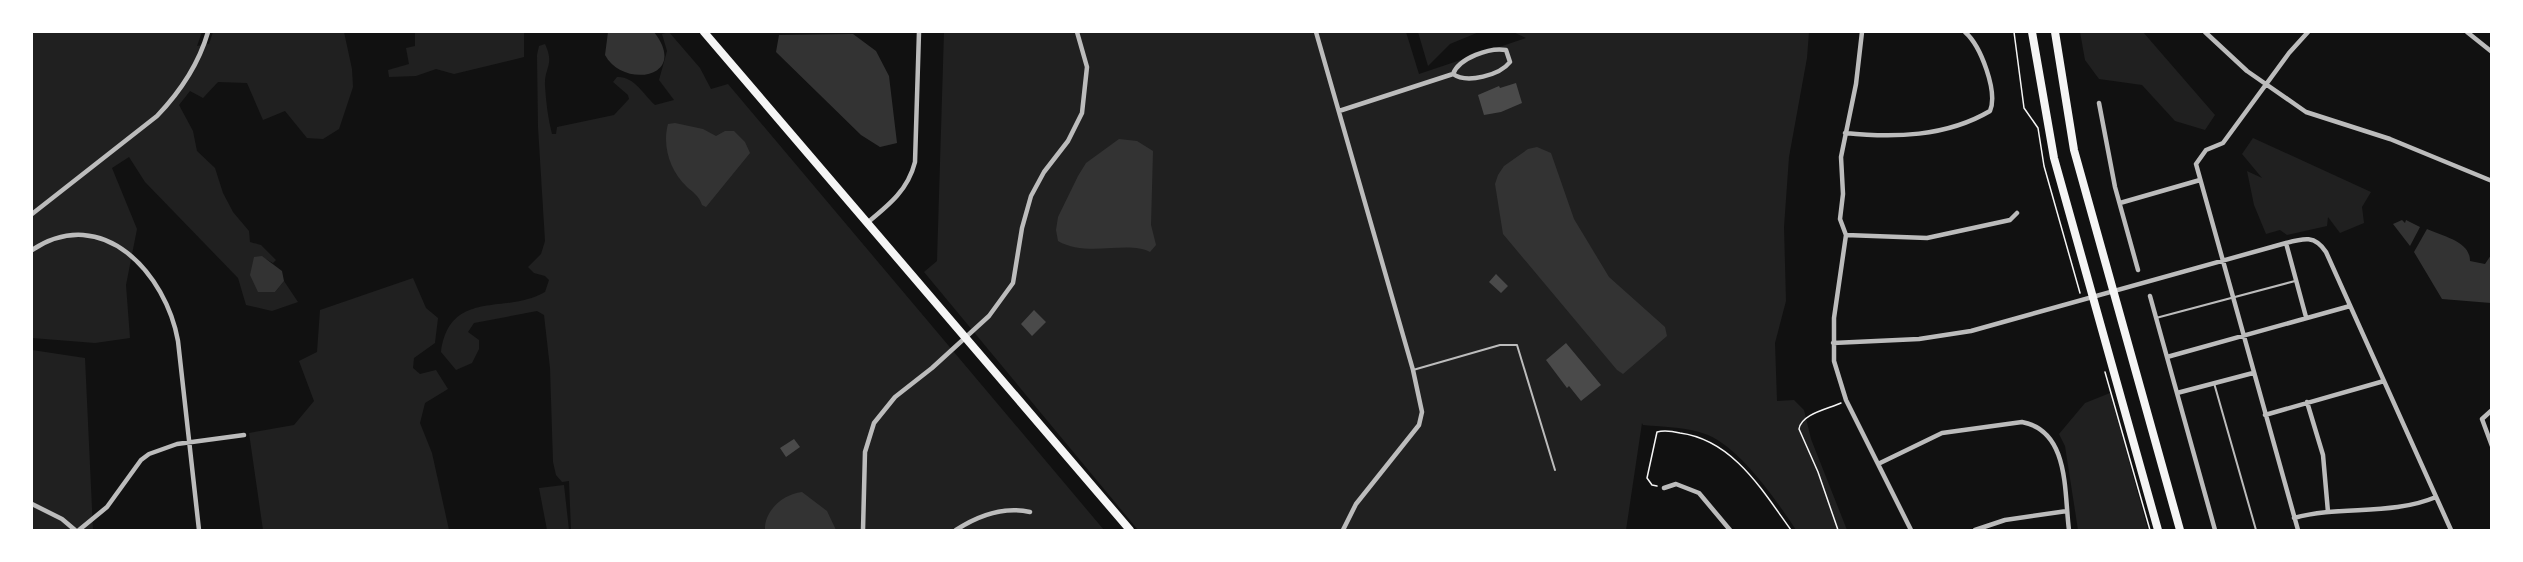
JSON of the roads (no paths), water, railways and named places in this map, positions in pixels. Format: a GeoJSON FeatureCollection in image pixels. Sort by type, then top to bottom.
{"type":"FeatureCollection","features":[{"type":"Feature","properties":{"kind":"main road"},"geometry":{"type":"LineString","coordinates":[[704,32],[1130,531]]}},
{"type":"Feature","properties":{"kind":"main road"},"geometry":{"type":"LineString","coordinates":[[2032,32],[2054,158],[2158,531]]}},
{"type":"Feature","properties":{"kind":"main road"},"geometry":{"type":"LineString","coordinates":[[2055,32],[2074,150],[2180,531]]}},
{"type":"Feature","properties":{"kind":"street"},"geometry":{"type":"LineString","coordinates":[[32,214],[158,116],[171,102],[191,71],[208,32]]}},
{"type":"Feature","properties":{"kind":"street"},"geometry":{"type":"LineString","coordinates":[[867,224],[890,205],[912,175],[915,162],[919,32]]}},
{"type":"Feature","properties":{"kind":"street"},"geometry":{"type":"LineString","coordinates":[[863,531],[865,453],[874,423],[895,397],[932,368],[989,316],[1008,294],[1016,274],[1022,228],[1031,196],[1044,172],[1068,141],[1082,113],[1087,67],[1077,32]]}},
{"type":"Feature","properties":{"kind":"street"},"geometry":{"type":"LineString","coordinates":[[1316,32],[1413,370],[1422,412],[1419,425],[1356,504],[1343,531]]}},
{"type":"Feature","properties":{"kind":"street"},"geometry":{"type":"LineString","coordinates":[[1862,32],[1856,84],[1841,157],[1843,194],[1840,219],[1846,235],[1834,318],[1833,343],[1838,380],[1846,400],[1911,531]]}},
{"type":"Feature","properties":{"kind":"street"},"geometry":{"type":"LineString","coordinates":[[1845,133],[1882,137],[1911,136],[1979,118],[1990,111],[1993,98],[1981,53],[1976,43],[1965,32]]}},
{"type":"Feature","properties":{"kind":"street"},"geometry":{"type":"LineString","coordinates":[[2205,32],[2266,86],[2318,118],[2390,139],[2492,181]]}},
{"type":"Feature","properties":{"kind":"street"},"geometry":{"type":"LineString","coordinates":[[2298,531],[2196,164],[2206,150],[2223,143],[2308,32]]}},
{"type":"Feature","properties":{"kind":"street"},"geometry":{"type":"LineString","coordinates":[[2467,32],[2492,52]]}},
{"type":"Feature","properties":{"kind":"street"},"geometry":{"type":"LineString","coordinates":[[1339,111],[1453,74],[1461,61],[1502,49],[1510,56],[1510,62],[1505,68],[1468,80],[1460,79],[1453,74]]}},
{"type":"Feature","properties":{"kind":"street"},"geometry":{"type":"LineString","coordinates":[[2099,103],[2120,203],[2138,270]]}},
{"type":"Feature","properties":{"kind":"street"},"geometry":{"type":"LineString","coordinates":[[2120,203],[2200,180]]}},
{"type":"Feature","properties":{"kind":"street"},"geometry":{"type":"LineString","coordinates":[[1846,235],[1928,238],[2010,220],[2017,213]]}},
{"type":"Feature","properties":{"kind":"street"},"geometry":{"type":"LineString","coordinates":[[32,250],[60,238],[100,237],[121,245],[137,261],[164,298],[174,319],[199,531]]}},
{"type":"Feature","properties":{"kind":"street"},"geometry":{"type":"LineString","coordinates":[[1833,343],[1919,339],[1971,331],[2305,238],[2321,244],[2451,531]]}},
{"type":"Feature","properties":{"kind":"street"},"geometry":{"type":"LineString","coordinates":[[2286,243],[2306,317]]}},
{"type":"Feature","properties":{"kind":"street"},"geometry":{"type":"LineString","coordinates":[[2150,296],[2215,531]]}},
{"type":"Feature","properties":{"kind":"street"},"geometry":{"type":"LineString","coordinates":[[2167,357],[2350,306]]}},
{"type":"Feature","properties":{"kind":"street"},"geometry":{"type":"LineString","coordinates":[[2177,393],[2253,373]]}},
{"type":"Feature","properties":{"kind":"street"},"geometry":{"type":"LineString","coordinates":[[2265,415],[2384,381]]}},
{"type":"Feature","properties":{"kind":"street"},"geometry":{"type":"LineString","coordinates":[[2307,402],[2323,455],[2328,512]]}},
{"type":"Feature","properties":{"kind":"street"},"geometry":{"type":"LineString","coordinates":[[2492,410],[2482,419],[2492,446]]}},
{"type":"Feature","properties":{"kind":"street"},"geometry":{"type":"LineString","coordinates":[[1878,464],[1942,433],[2022,422],[2031,424],[2042,428],[2056,444],[2069,531]]}},
{"type":"Feature","properties":{"kind":"street"},"geometry":{"type":"LineString","coordinates":[[32,504],[62,519],[77,531],[106,507],[141,460],[172,445],[244,435]]}},
{"type":"Feature","properties":{"kind":"street"},"geometry":{"type":"LineString","coordinates":[[1664,488],[1676,483],[1699,493],[1728,530]]}},
{"type":"Feature","properties":{"kind":"street"},"geometry":{"type":"LineString","coordinates":[[2294,518],[2328,512],[2405,507],[2436,497]]}},
{"type":"Feature","properties":{"kind":"street"},"geometry":{"type":"LineString","coordinates":[[956,531],[985,514],[1003,511],[1030,512]]}},
{"type":"Feature","properties":{"kind":"street"},"geometry":{"type":"LineString","coordinates":[[1975,531],[2005,520],[2067,512]]}},
{"type":"Feature","properties":{"kind":"lane"},"geometry":{"type":"LineString","coordinates":[[2156,318],[2296,281]]}},
{"type":"Feature","properties":{"kind":"lane"},"geometry":{"type":"LineString","coordinates":[[1413,370],[1500,345],[1517,345],[1555,470]]}},
{"type":"Feature","properties":{"kind":"lane"},"geometry":{"type":"LineString","coordinates":[[2214,383],[2256,531]]}}]}
